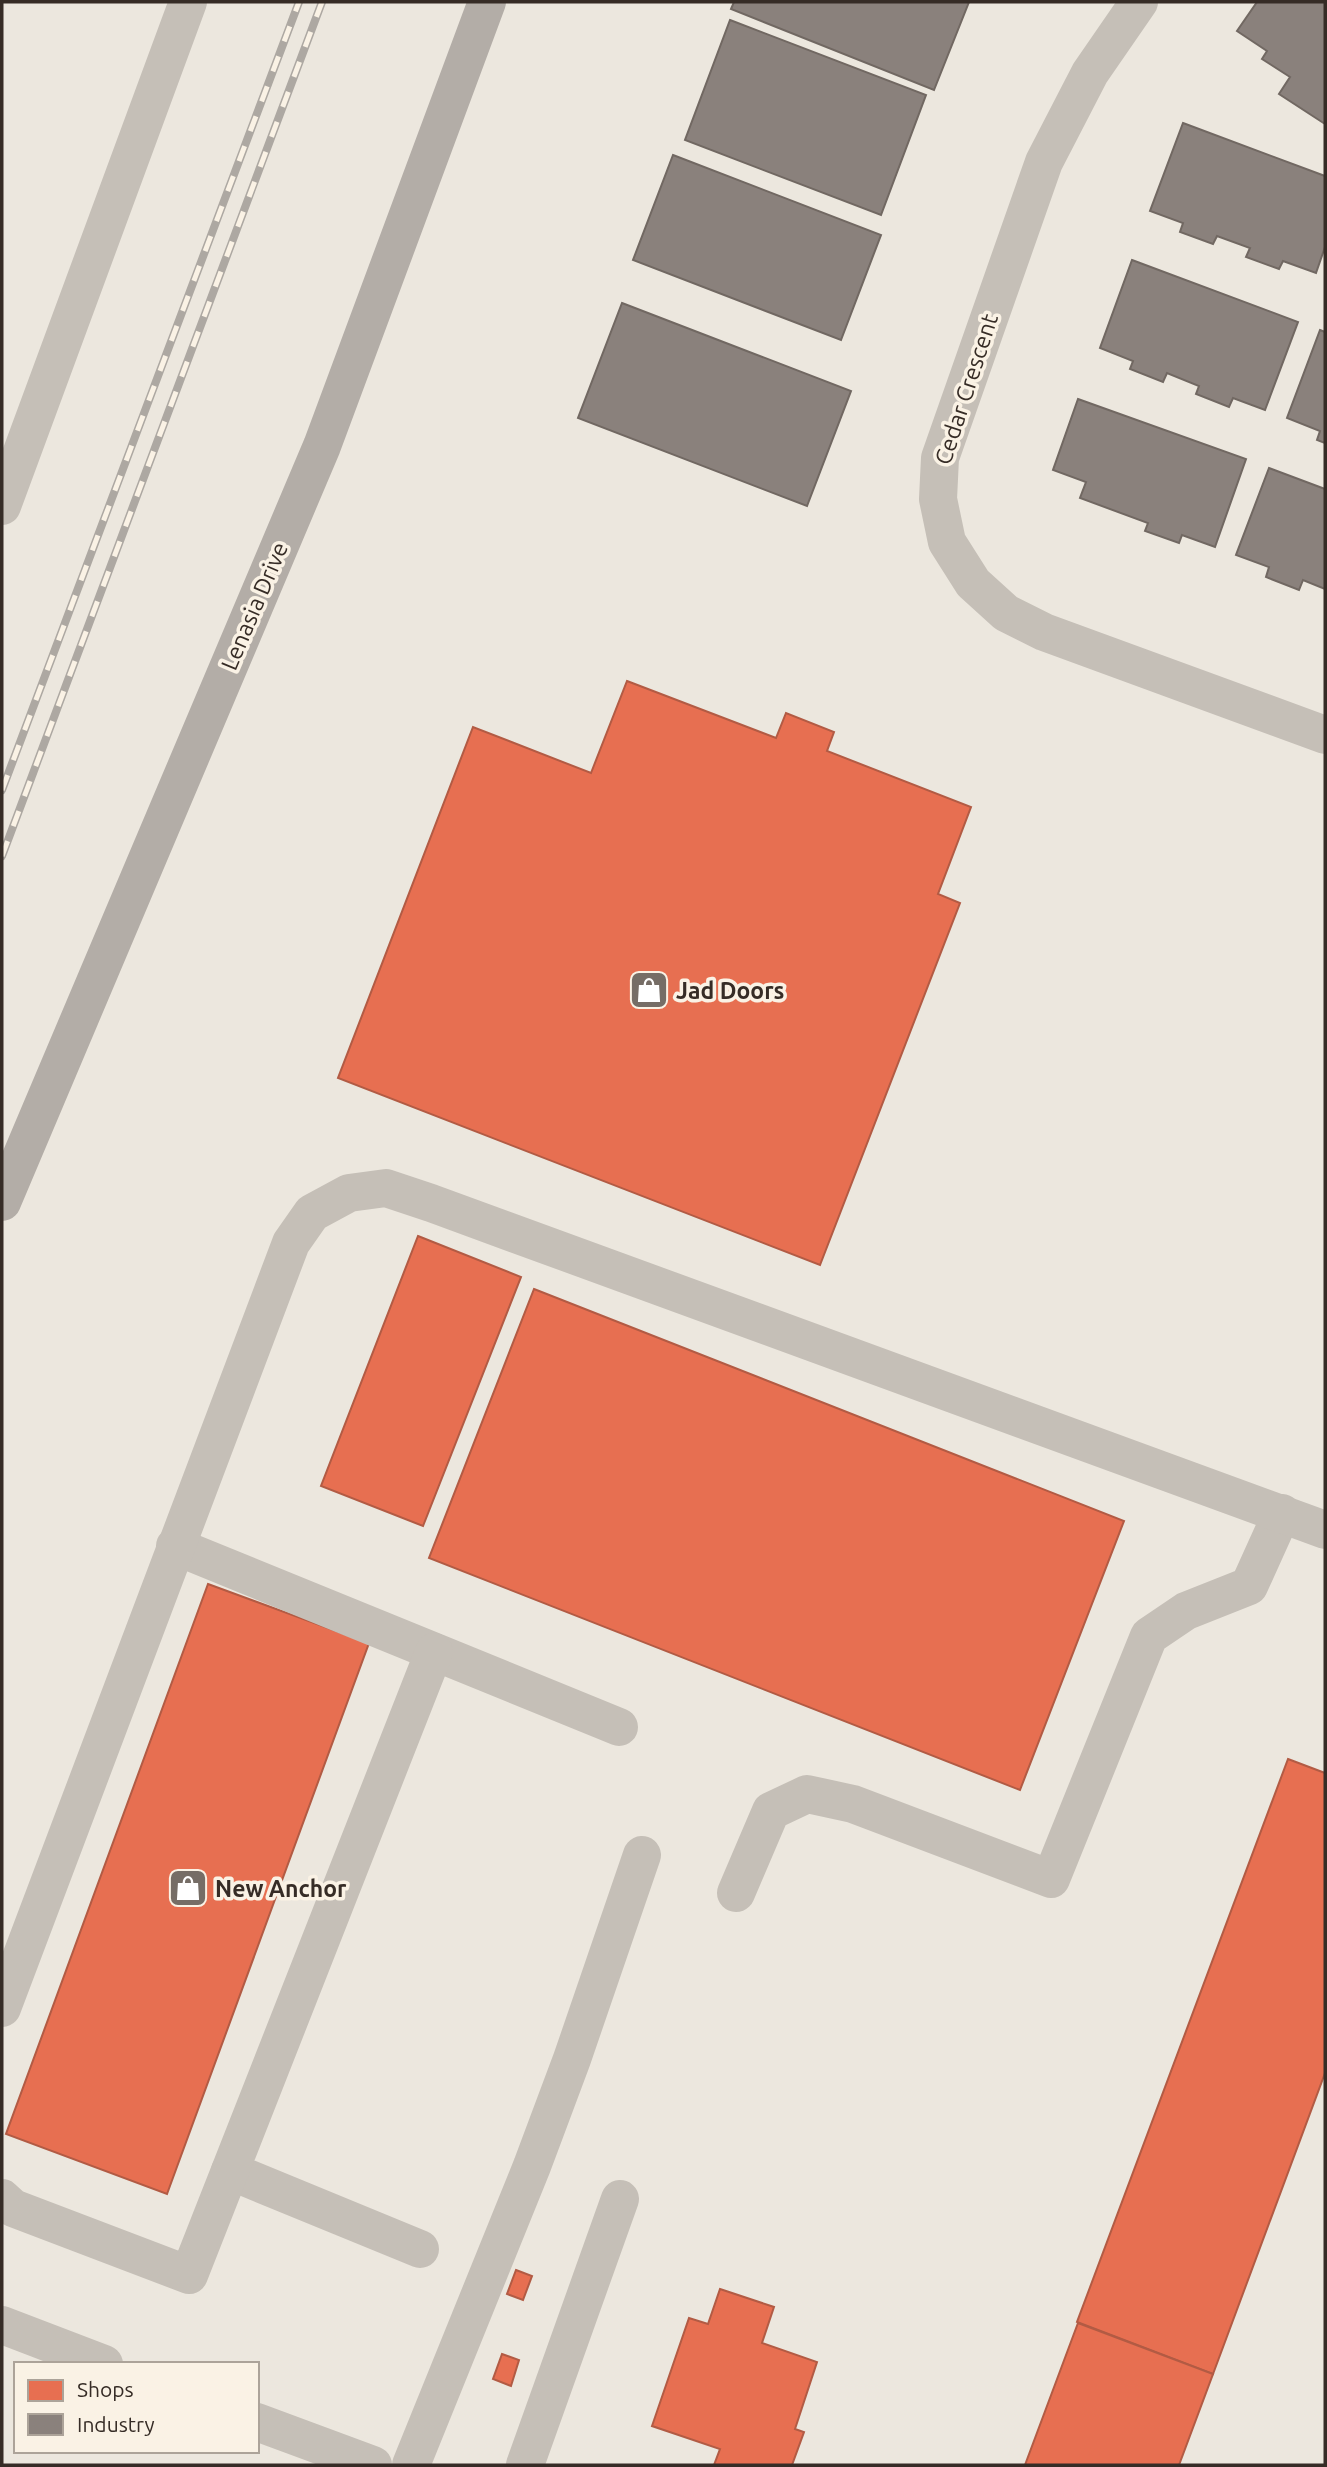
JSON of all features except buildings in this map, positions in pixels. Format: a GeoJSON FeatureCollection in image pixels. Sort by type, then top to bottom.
{"type":"FeatureCollection","features":[{"type":"Feature","properties":{"kind":"main road","name":"Lenasia Drive"},"geometry":{"type":"LineString","coordinates":[[2,1202],[322,446],[488,2]]}},
{"type":"Feature","properties":{"kind":"street"},"geometry":{"type":"LineString","coordinates":[[2,506],[188,2]]}},
{"type":"Feature","properties":{"kind":"street","name":"Cedar Crescent"},"geometry":{"type":"LineString","coordinates":[[1139,2],[1090,73],[1044,162],[940,458],[937,499],[947,541],[973,583],[1006,613],[1044,632],[1325,736]]}},
{"type":"Feature","properties":{"kind":"street"},"geometry":{"type":"LineString","coordinates":[[2,2008],[291,1242],[312,1213],[349,1193],[386,1188],[1325,1530]]}},
{"type":"Feature","properties":{"kind":"street"},"geometry":{"type":"LineString","coordinates":[[736,1893],[771,1811],[807,1794],[853,1804],[1051,1879],[1149,1636],[1186,1611],[1249,1586],[1282,1513]]}},
{"type":"Feature","properties":{"kind":"street"},"geometry":{"type":"LineString","coordinates":[[175,1546],[619,1727]]}},
{"type":"Feature","properties":{"kind":"street"},"geometry":{"type":"LineString","coordinates":[[2,2198],[13,2208],[189,2275],[434,1653]]}},
{"type":"Feature","properties":{"kind":"street"},"geometry":{"type":"LineString","coordinates":[[411,2465],[532,2166],[642,1856]]}},
{"type":"Feature","properties":{"kind":"street"},"geometry":{"type":"LineString","coordinates":[[230,2171],[420,2249]]}},
{"type":"Feature","properties":{"kind":"street"},"geometry":{"type":"LineString","coordinates":[[525,2465],[620,2199]]}},
{"type":"Feature","properties":{"kind":"street"},"geometry":{"type":"LineString","coordinates":[[2,2325],[99,2362]]}},
{"type":"Feature","properties":{"kind":"street"},"geometry":{"type":"LineString","coordinates":[[259,2422],[373,2465]]}},
{"type":"Feature","properties":{"kind":"railway"},"geometry":{"type":"LineString","coordinates":[[2,790],[299,2]]}},
{"type":"Feature","properties":{"kind":"railway"},"geometry":{"type":"LineString","coordinates":[[2,856],[322,2]]}},
{"type":"Feature","properties":{"kind":"place","name":"Jad Doors"},"geometry":{"type":"Point","coordinates":[649,990]}},
{"type":"Feature","properties":{"kind":"place","name":"New Anchor"},"geometry":{"type":"Point","coordinates":[188,1888]}}]}
